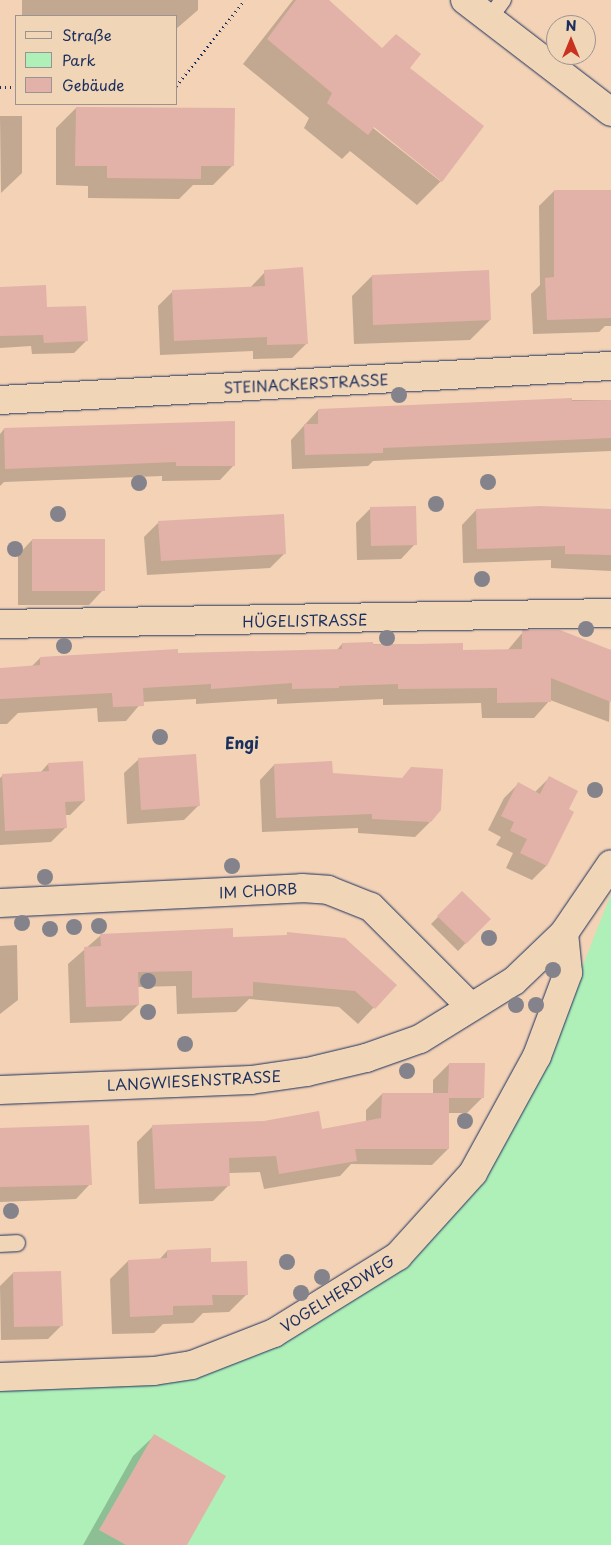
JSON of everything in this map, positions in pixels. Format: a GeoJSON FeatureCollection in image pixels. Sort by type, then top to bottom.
{"type":"FeatureCollection","features":[{"type":"Feature","properties":{"kind":"street"},"geometry":{"type":"LineString","coordinates":[[465,0],[496,9],[611,112]]}},
{"type":"Feature","properties":{"kind":"street","name":"STEINACKERSTRASSE"},"geometry":{"type":"LineString","coordinates":[[0,400],[611,366]]}},
{"type":"Feature","properties":{"kind":"street","name":"HÜGELISTRASSE"},"geometry":{"type":"LineString","coordinates":[[0,624],[611,613]]}},
{"type":"Feature","properties":{"kind":"street","name":"LANGWIESENSTRASSE"},"geometry":{"type":"LineString","coordinates":[[0,1090],[251,1080],[307,1072],[366,1058],[420,1039],[514,981],[564,933],[611,864]]}},
{"type":"Feature","properties":{"kind":"street","name":"IM CHORB"},"geometry":{"type":"LineString","coordinates":[[0,903],[293,888],[328,890],[371,907],[471,1007]]}},
{"type":"Feature","properties":{"kind":"street","name":"VOGELHERDWEG"},"geometry":{"type":"LineString","coordinates":[[0,1377],[154,1371],[192,1366],[274,1333],[398,1256],[473,1173],[538,1056],[568,973],[564,933]]}},
{"type":"Feature","properties":{"kind":"lane"},"geometry":{"type":"LineString","coordinates":[[0,1244],[17,1243]]}},
{"type":"Feature","properties":{"kind":"path"},"geometry":{"type":"LineString","coordinates":[[178,84],[245,0]]}},
{"type":"Feature","properties":{"kind":"path"},"geometry":{"type":"LineString","coordinates":[[0,87],[15,87]]}},
{"type":"Feature","properties":{"kind":"green space"},"geometry":{"type":"Polygon","coordinates":[[[611,894],[611,1545],[0,1545],[0,1389],[181,1376],[450,1216],[577,980],[611,894]]]}},
{"type":"Feature","properties":{"kind":"building"},"geometry":{"type":"Polygon","coordinates":[[[296,0],[329,0],[382,48],[396,34],[421,54],[410,68],[484,126],[442,182],[374,127],[368,135],[327,103],[332,93],[267,39],[296,0]]]}},
{"type":"Feature","properties":{"kind":"building"},"geometry":{"type":"Polygon","coordinates":[[[76,107],[235,108],[234,166],[201,166],[201,179],[107,178],[107,166],[75,166],[76,107]]]}},
{"type":"Feature","properties":{"kind":"building"},"geometry":{"type":"Polygon","coordinates":[[[554,190],[611,190],[611,318],[547,320],[545,278],[554,277],[554,190]]]}},
{"type":"Feature","properties":{"kind":"building"},"geometry":{"type":"Polygon","coordinates":[[[303,267],[308,344],[267,345],[267,337],[174,341],[172,290],[265,286],[264,270],[303,267]]]}},
{"type":"Feature","properties":{"kind":"building"},"geometry":{"type":"Polygon","coordinates":[[[489,270],[491,320],[373,325],[372,275],[489,270]]]}},
{"type":"Feature","properties":{"kind":"building"},"geometry":{"type":"Polygon","coordinates":[[[46,285],[47,307],[86,306],[88,341],[44,343],[43,335],[0,336],[0,287],[46,285]]]}},
{"type":"Feature","properties":{"kind":"building"},"geometry":{"type":"Polygon","coordinates":[[[572,398],[572,401],[611,400],[611,438],[383,448],[383,453],[305,455],[304,424],[318,424],[318,409],[572,398]]]}},
{"type":"Feature","properties":{"kind":"building"},"geometry":{"type":"Polygon","coordinates":[[[235,421],[235,466],[176,466],[176,462],[5,469],[4,428],[235,421]]]}},
{"type":"Feature","properties":{"kind":"building"},"geometry":{"type":"Polygon","coordinates":[[[416,506],[417,545],[371,546],[370,507],[416,506]]]}},
{"type":"Feature","properties":{"kind":"building"},"geometry":{"type":"Polygon","coordinates":[[[540,506],[611,509],[611,555],[565,554],[565,546],[477,549],[476,509],[540,506]]]}},
{"type":"Feature","properties":{"kind":"building"},"geometry":{"type":"Polygon","coordinates":[[[284,514],[286,554],[161,561],[158,521],[284,514]]]}},
{"type":"Feature","properties":{"kind":"building"},"geometry":{"type":"Polygon","coordinates":[[[32,539],[105,539],[105,591],[32,591],[32,539]]]}},
{"type":"Feature","properties":{"kind":"building"},"geometry":{"type":"Polygon","coordinates":[[[522,630],[560,630],[611,650],[611,702],[551,678],[551,702],[497,703],[497,688],[398,689],[398,684],[292,689],[292,683],[211,689],[211,684],[143,688],[144,706],[113,707],[112,693],[0,699],[0,668],[40,665],[40,657],[178,649],[178,653],[342,649],[342,643],[373,642],[373,645],[463,643],[463,650],[522,649],[522,630]]]}},
{"type":"Feature","properties":{"kind":"building"},"geometry":{"type":"Polygon","coordinates":[[[196,754],[200,806],[141,810],[138,758],[196,754]]]}},
{"type":"Feature","properties":{"kind":"building"},"geometry":{"type":"Polygon","coordinates":[[[83,761],[85,801],[65,802],[67,828],[5,831],[2,774],[49,771],[48,763],[83,761]]]}},
{"type":"Feature","properties":{"kind":"building"},"geometry":{"type":"Polygon","coordinates":[[[332,761],[333,773],[402,778],[411,767],[443,769],[441,810],[431,822],[372,819],[372,814],[276,818],[274,764],[332,761]]]}},
{"type":"Feature","properties":{"kind":"building"},"geometry":{"type":"Polygon","coordinates":[[[549,776],[578,791],[569,809],[574,812],[547,866],[520,853],[527,839],[510,831],[514,822],[501,816],[518,782],[540,794],[549,776]]]}},
{"type":"Feature","properties":{"kind":"building"},"geometry":{"type":"Polygon","coordinates":[[[462,891],[491,919],[466,944],[437,916],[462,891]]]}},
{"type":"Feature","properties":{"kind":"building"},"geometry":{"type":"Polygon","coordinates":[[[233,928],[233,937],[287,935],[287,932],[345,938],[397,985],[375,1009],[355,991],[253,982],[253,996],[192,998],[192,971],[138,972],[139,1005],[86,1007],[84,947],[101,946],[100,934],[233,928]]]}},
{"type":"Feature","properties":{"kind":"building"},"geometry":{"type":"Polygon","coordinates":[[[449,1063],[485,1063],[484,1098],[449,1098],[449,1149],[355,1149],[357,1161],[279,1174],[276,1156],[229,1158],[230,1186],[155,1189],[152,1125],[264,1121],[319,1111],[322,1129],[381,1118],[382,1093],[448,1093],[449,1063]]]}},
{"type":"Feature","properties":{"kind":"building"},"geometry":{"type":"Polygon","coordinates":[[[89,1125],[92,1185],[0,1187],[0,1128],[89,1125]]]}},
{"type":"Feature","properties":{"kind":"building"},"geometry":{"type":"Polygon","coordinates":[[[211,1248],[211,1262],[247,1261],[248,1295],[212,1295],[213,1305],[173,1306],[173,1315],[130,1317],[128,1260],[167,1258],[167,1250],[211,1248]]]}},
{"type":"Feature","properties":{"kind":"building"},"geometry":{"type":"Polygon","coordinates":[[[61,1271],[63,1326],[14,1327],[13,1272],[61,1271]]]}},
{"type":"Feature","properties":{"kind":"building"},"geometry":{"type":"Polygon","coordinates":[[[154,1434],[226,1476],[187,1545],[126,1545],[99,1530],[154,1434]]]}},
{"type":"Feature","properties":{"kind":"district","name":"Engi"},"geometry":{"type":"Point","coordinates":[242,742]}}]}
